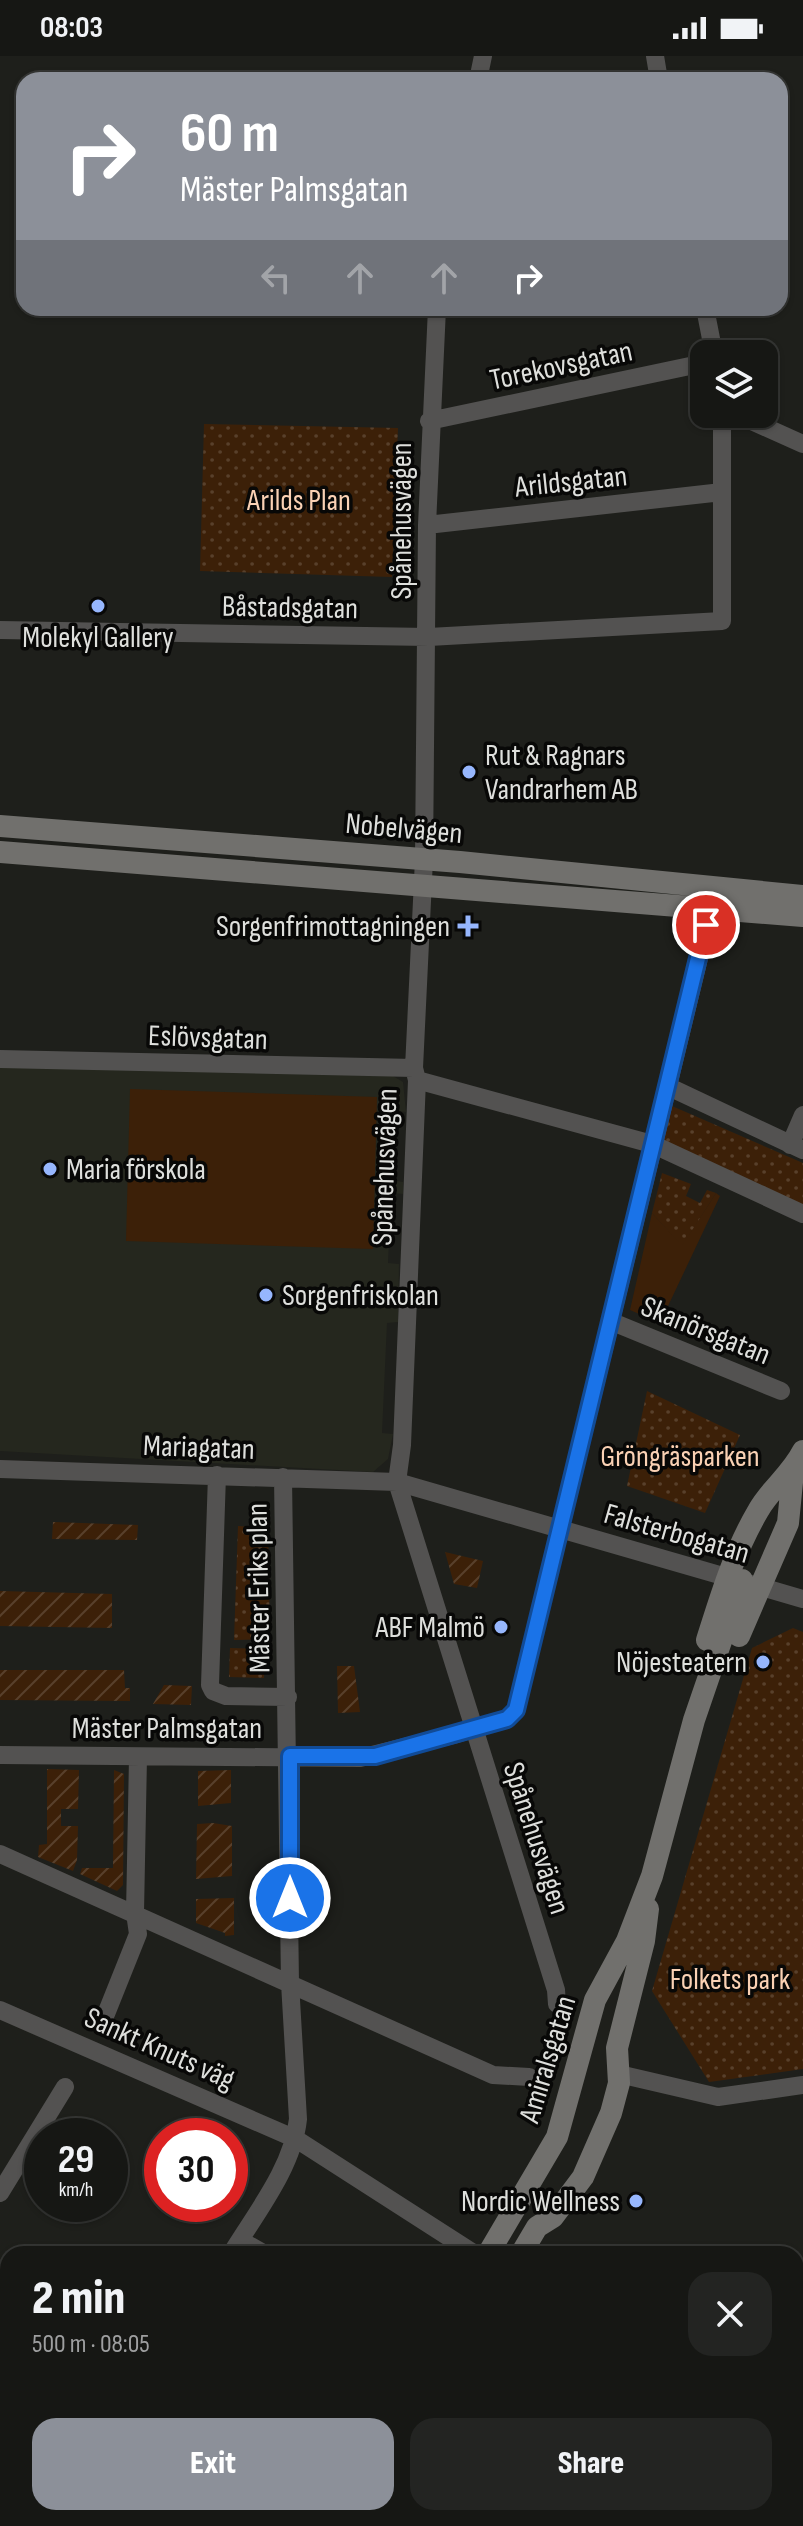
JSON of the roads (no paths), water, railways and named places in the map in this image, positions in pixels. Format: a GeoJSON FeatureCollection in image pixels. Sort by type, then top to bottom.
{"type":"FeatureCollection","features":[{"type":"Feature","properties":{"kind":"main road","name":"Nobelvägen"},"geometry":{"type":"LineString","coordinates":[[0,826],[424,859],[803,896]]}},
{"type":"Feature","properties":{"kind":"main road","name":"Nobelvägen"},"geometry":{"type":"LineString","coordinates":[[0,852],[803,916]]}},
{"type":"Feature","properties":{"kind":"main road","name":"Amiralsgatan"},"geometry":{"type":"LineString","coordinates":[[694,1720],[734,1651],[743,1581],[759,1508],[793,1472],[803,1451]]}},
{"type":"Feature","properties":{"kind":"main road","name":"Amiralsgatan"},"geometry":{"type":"LineString","coordinates":[[493,2246],[557,2137],[595,2000],[627,1941],[652,1876],[694,1720],[704,1649],[743,1581],[788,1523],[793,1472]]}},
{"type":"Feature","properties":{"kind":"main road","name":"Amiralsgatan"},"geometry":{"type":"LineString","coordinates":[[526,2246],[537,2227],[553,2217],[583,2177],[611,2113],[619,2074],[617,2048],[644,1941],[652,1876]]}},
{"type":"Feature","properties":{"kind":"street","name":"Spånehusvägen"},"geometry":{"type":"LineString","coordinates":[[436,316],[429,421],[429,637],[424,859],[402,1445],[397,1482],[556,1990],[557,2004]]}},
{"type":"Feature","properties":{"kind":"street"},"geometry":{"type":"LineString","coordinates":[[707,316],[711,340]]}},
{"type":"Feature","properties":{"kind":"street","name":"Torekovsgatan"},"geometry":{"type":"LineString","coordinates":[[429,421],[690,366]]}},
{"type":"Feature","properties":{"kind":"street"},"geometry":{"type":"LineString","coordinates":[[722,428],[722,492]]}},
{"type":"Feature","properties":{"kind":"street"},"geometry":{"type":"LineString","coordinates":[[767,428],[803,444]]}},
{"type":"Feature","properties":{"kind":"street","name":"Arildsgatan"},"geometry":{"type":"LineString","coordinates":[[427,525],[722,492]]}},
{"type":"Feature","properties":{"kind":"street","name":"Båstadsgatan"},"geometry":{"type":"LineString","coordinates":[[0,630],[429,637],[722,621],[722,492]]}},
{"type":"Feature","properties":{"kind":"street"},"geometry":{"type":"LineString","coordinates":[[558,1528],[711,909]]}},
{"type":"Feature","properties":{"kind":"street","name":"Eslövsgatan"},"geometry":{"type":"LineString","coordinates":[[0,1059],[415,1074],[652,1144],[803,1214]]}},
{"type":"Feature","properties":{"kind":"street"},"geometry":{"type":"LineString","coordinates":[[667,1086],[797,1148],[803,1115]]}},
{"type":"Feature","properties":{"kind":"street","name":"Skanörsgatan"},"geometry":{"type":"LineString","coordinates":[[610,1321],[781,1391]]}},
{"type":"Feature","properties":{"kind":"street","name":"Mariagatan"},"geometry":{"type":"LineString","coordinates":[[0,1469],[397,1482]]}},
{"type":"Feature","properties":{"kind":"street","name":"Mäster Eriks plan"},"geometry":{"type":"LineString","coordinates":[[217,1475],[210,1685],[218,1695],[288,1697]]}},
{"type":"Feature","properties":{"kind":"street","name":"Mäster Eriks plan"},"geometry":{"type":"LineString","coordinates":[[283,1477],[290,1756],[290,1983],[298,2119],[296,2139]]}},
{"type":"Feature","properties":{"kind":"street","name":"Falsterbogatan"},"geometry":{"type":"LineString","coordinates":[[397,1482],[803,1599]]}},
{"type":"Feature","properties":{"kind":"street","name":"Mäster Palmsgatan"},"geometry":{"type":"LineString","coordinates":[[0,1755],[375,1756],[507,1719],[516,1710],[558,1528]]}},
{"type":"Feature","properties":{"kind":"street"},"geometry":{"type":"LineString","coordinates":[[106,2014],[138,1934],[135,1913],[138,1757]]}},
{"type":"Feature","properties":{"kind":"street"},"geometry":{"type":"LineString","coordinates":[[0,1854],[493,2075],[529,2077]]}},
{"type":"Feature","properties":{"kind":"street","name":"Sankt Knuts väg"},"geometry":{"type":"LineString","coordinates":[[0,2010],[296,2139],[463,2246]]}},
{"type":"Feature","properties":{"kind":"street"},"geometry":{"type":"LineString","coordinates":[[619,2074],[718,2097],[803,2085]]}},
{"type":"Feature","properties":{"kind":"street"},"geometry":{"type":"LineString","coordinates":[[0,2193],[65,2087]]}},
{"type":"Feature","properties":{"kind":"street"},"geometry":{"type":"LineString","coordinates":[[236,2246],[296,2139]]}},
{"type":"Feature","properties":{"kind":"place","name":"Molekyl Gallery"},"geometry":{"type":"Point","coordinates":[98,606]}},
{"type":"Feature","properties":{"kind":"place","name":"Rut & Ragnars Vandrarhem AB"},"geometry":{"type":"Point","coordinates":[469,772]}},
{"type":"Feature","properties":{"kind":"place","name":"Sorgenfrimottagningen"},"geometry":{"type":"Point","coordinates":[468,926]}},
{"type":"Feature","properties":{"kind":"place","name":"Maria förskola"},"geometry":{"type":"Point","coordinates":[50,1169]}},
{"type":"Feature","properties":{"kind":"place","name":"Sorgenfriskolan"},"geometry":{"type":"Point","coordinates":[266,1295]}},
{"type":"Feature","properties":{"kind":"place","name":"ABF Malmö"},"geometry":{"type":"Point","coordinates":[501,1627]}},
{"type":"Feature","properties":{"kind":"place","name":"Nöjesteatern"},"geometry":{"type":"Point","coordinates":[763,1662]}},
{"type":"Feature","properties":{"kind":"place","name":"Nordic Wellness"},"geometry":{"type":"Point","coordinates":[636,2201]}},
{"type":"Feature","properties":{"kind":"park label","name":"Arilds Plan"},"geometry":{"type":"Point","coordinates":[299,500]}},
{"type":"Feature","properties":{"kind":"park label","name":"Gröngräsparken"},"geometry":{"type":"Point","coordinates":[680,1456]}},
{"type":"Feature","properties":{"kind":"park label","name":"Folkets park"},"geometry":{"type":"Point","coordinates":[730,1979]}}]}
